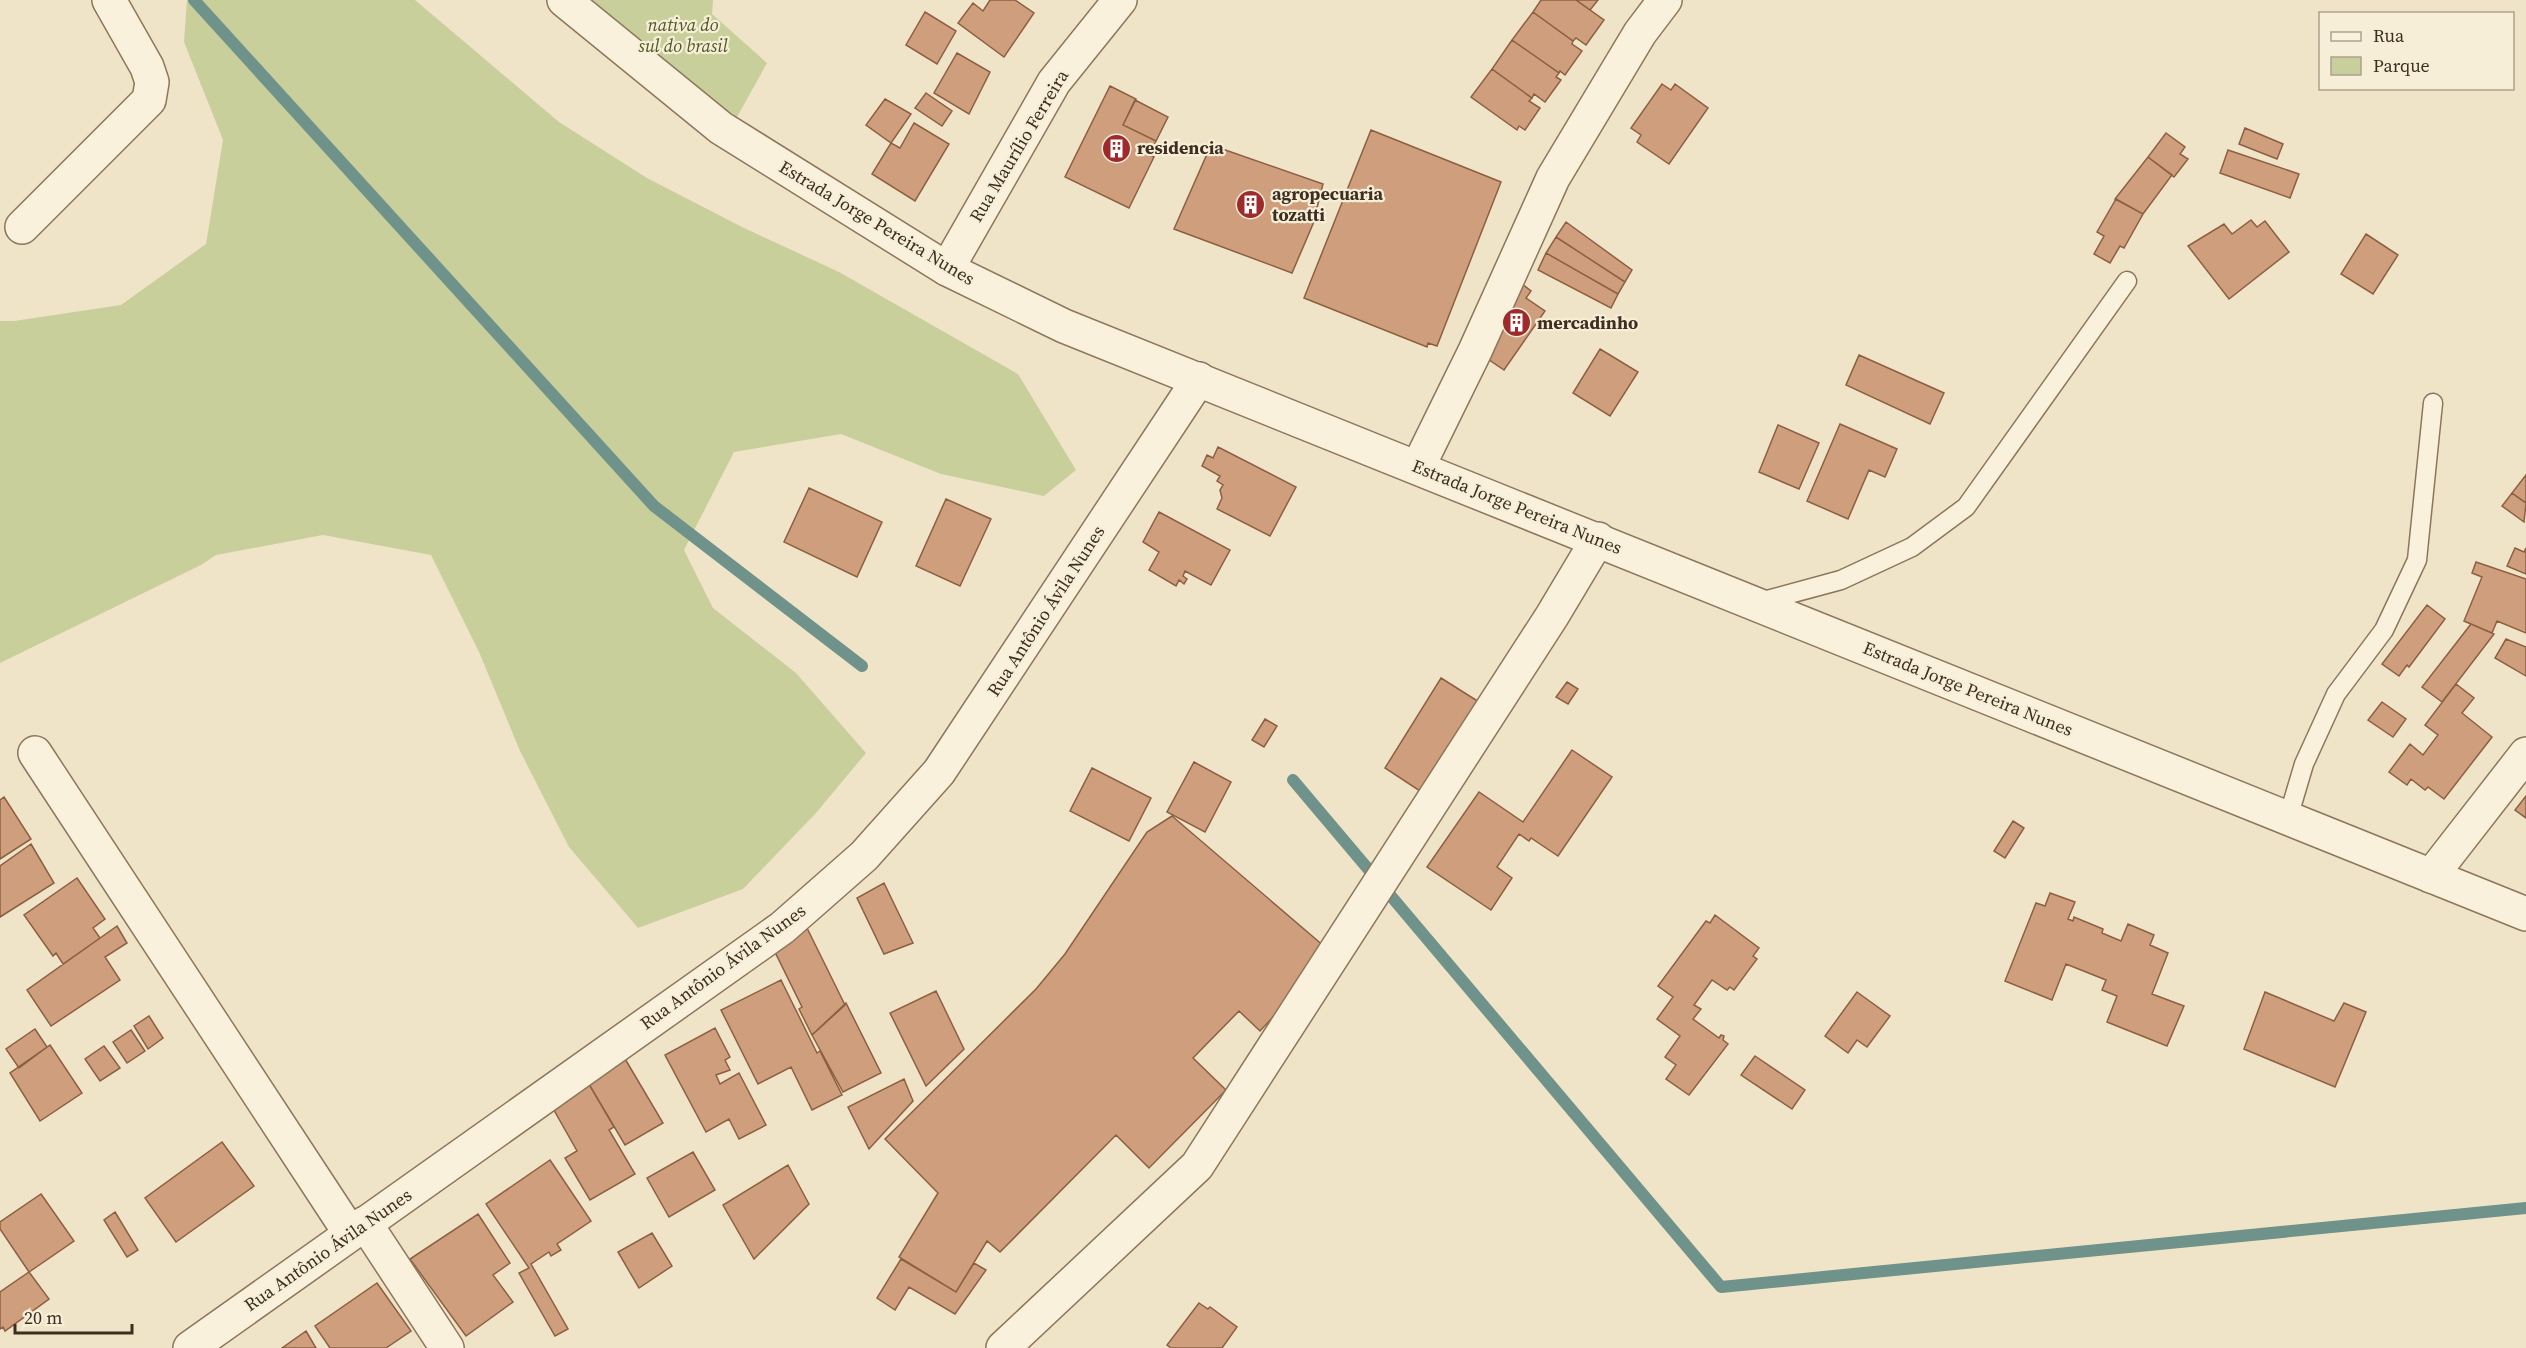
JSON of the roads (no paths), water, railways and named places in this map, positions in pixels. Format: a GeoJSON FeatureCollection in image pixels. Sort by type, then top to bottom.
{"type":"FeatureCollection","features":[{"type":"Feature","properties":{"kind":"street"},"geometry":{"type":"LineString","coordinates":[[22,227],[149,100],[152,82],[147,67],[110,0]]}},
{"type":"Feature","properties":{"kind":"street","name":"Estrada Jorge Pereira Nunes"},"geometry":{"type":"LineString","coordinates":[[564,0],[721,128],[947,269],[1064,326],[2526,914]]}},
{"type":"Feature","properties":{"kind":"street","name":"Rua Maurílio Ferreira"},"geometry":{"type":"LineString","coordinates":[[947,269],[1054,82],[1119,0]]}},
{"type":"Feature","properties":{"kind":"street"},"geometry":{"type":"LineString","coordinates":[[1418,467],[1475,351],[1553,178],[1640,33],[1665,0]]}},
{"type":"Feature","properties":{"kind":"street","name":"Rua Antônio Ávila Nunes"},"geometry":{"type":"LineString","coordinates":[[190,1348],[782,928],[864,856],[939,772],[1199,379]]}},
{"type":"Feature","properties":{"kind":"street"},"geometry":{"type":"LineString","coordinates":[[1003,1348],[1197,1166],[1552,616],[1598,539]]}},
{"type":"Feature","properties":{"kind":"street"},"geometry":{"type":"LineString","coordinates":[[35,753],[357,1228],[447,1348]]}},
{"type":"Feature","properties":{"kind":"street"},"geometry":{"type":"LineString","coordinates":[[2431,876],[2526,754]]}},
{"type":"Feature","properties":{"kind":"lane"},"geometry":{"type":"LineString","coordinates":[[1754,603],[1851,575],[1912,547],[1966,507],[2127,280]]}},
{"type":"Feature","properties":{"kind":"lane"},"geometry":{"type":"LineString","coordinates":[[2288,818],[2304,764],[2336,694],[2384,630],[2417,560],[2433,403]]}},
{"type":"Feature","properties":{"kind":"waterway"},"geometry":{"type":"LineString","coordinates":[[194,0],[654,506],[862,666]]}},
{"type":"Feature","properties":{"kind":"waterway"},"geometry":{"type":"LineString","coordinates":[[1293,780],[1721,1287],[2526,1208]]}},
{"type":"Feature","properties":{"kind":"place","name":"residencia"},"geometry":{"type":"Point","coordinates":[1116,148]}},
{"type":"Feature","properties":{"kind":"place","name":"agropecuaria tozatti"},"geometry":{"type":"Point","coordinates":[1251,204]}},
{"type":"Feature","properties":{"kind":"place","name":"mercadinho"},"geometry":{"type":"Point","coordinates":[1516,323]}},
{"type":"Feature","properties":{"kind":"park label","name":"nativa do sul do brasil"},"geometry":{"type":"Point","coordinates":[683,36]}}]}
